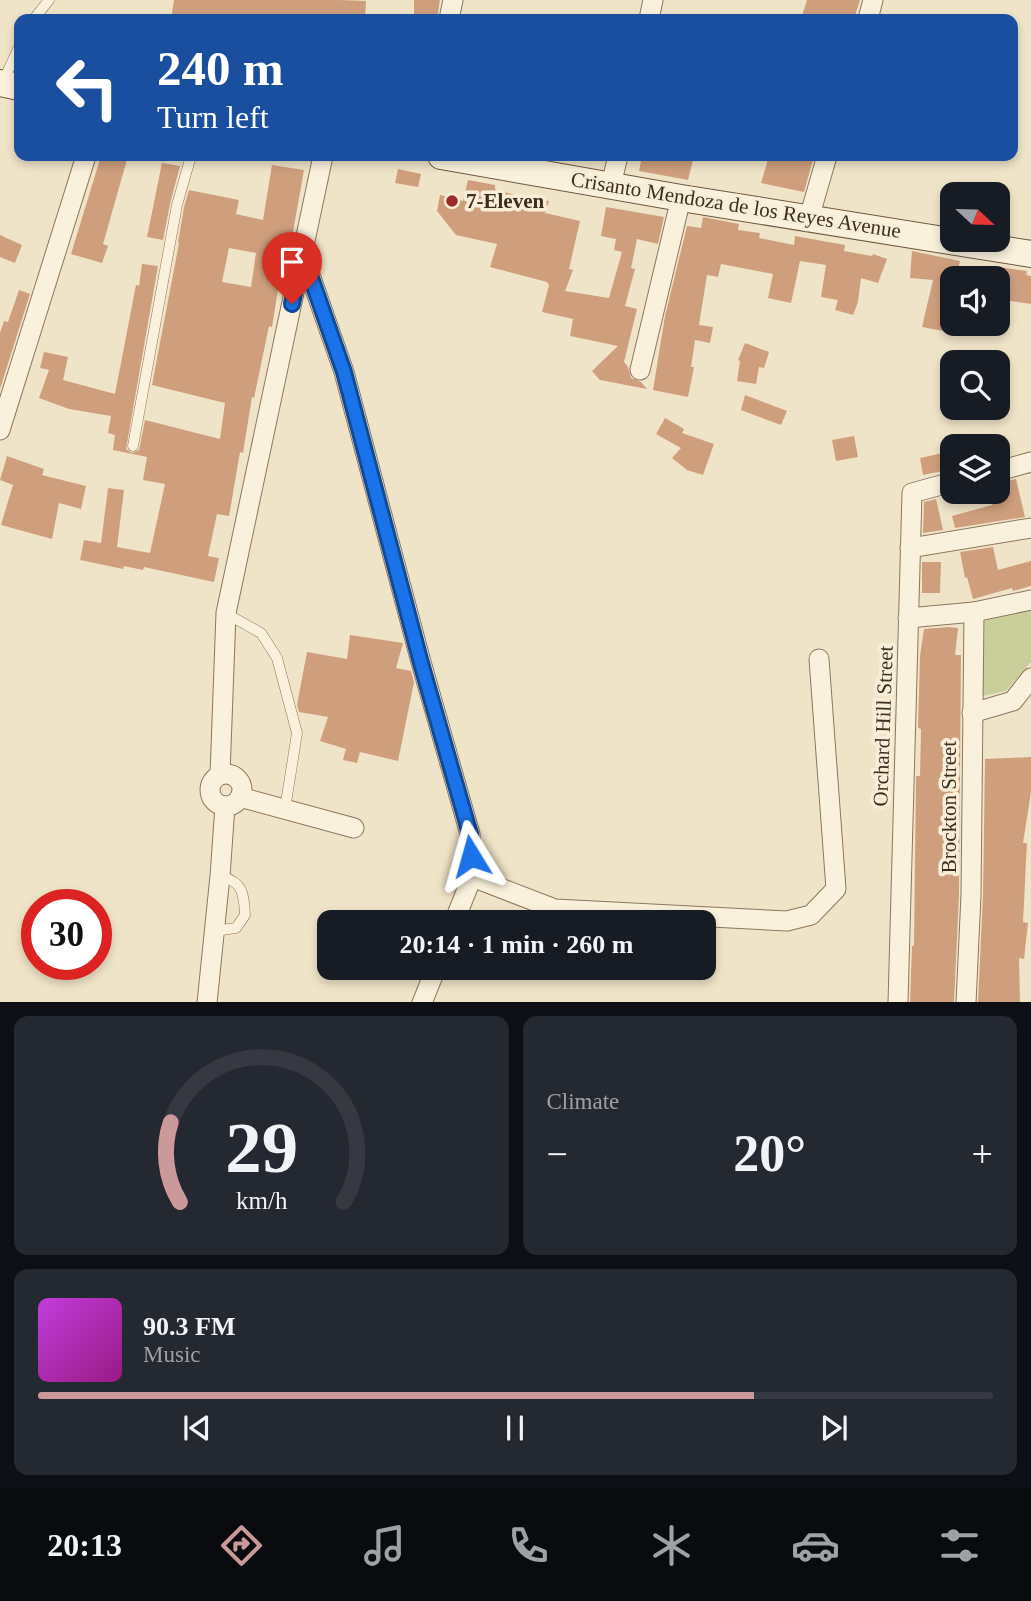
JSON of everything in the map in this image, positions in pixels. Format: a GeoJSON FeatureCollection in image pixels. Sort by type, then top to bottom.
{"type":"FeatureCollection","features":[{"type":"Feature","properties":{"kind":"main road","name":"Crisanto Mendoza de los Reyes Avenue"},"geometry":{"type":"LineString","coordinates":[[490,161],[681,198],[1031,254]]}},
{"type":"Feature","properties":{"kind":"street"},"geometry":{"type":"LineString","coordinates":[[0,430],[84,161]]}},
{"type":"Feature","properties":{"kind":"street"},"geometry":{"type":"LineString","coordinates":[[207,1002],[213,931],[232,802],[242,791],[238,780],[233,776],[220,775],[226,613],[322,161]]}},
{"type":"Feature","properties":{"kind":"street"},"geometry":{"type":"LineString","coordinates":[[611,185],[617,161]]}},
{"type":"Feature","properties":{"kind":"street"},"geometry":{"type":"LineString","coordinates":[[809,218],[826,161]]}},
{"type":"Feature","properties":{"kind":"street"},"geometry":{"type":"LineString","coordinates":[[640,370],[681,198]]}},
{"type":"Feature","properties":{"kind":"street"},"geometry":{"type":"LineString","coordinates":[[302,252],[344,372],[421,663],[470,834],[472,877],[459,910]]}},
{"type":"Feature","properties":{"kind":"street"},"geometry":{"type":"LineString","coordinates":[[1010,468],[1031,462]]}},
{"type":"Feature","properties":{"kind":"street","name":"Orchard Hill Street"},"geometry":{"type":"LineString","coordinates":[[898,1002],[912,493],[940,485]]}},
{"type":"Feature","properties":{"kind":"street"},"geometry":{"type":"LineString","coordinates":[[910,548],[1031,528]]}},
{"type":"Feature","properties":{"kind":"street"},"geometry":{"type":"LineString","coordinates":[[908,618],[974,612],[1031,600]]}},
{"type":"Feature","properties":{"kind":"street","name":"Brockton Street"},"geometry":{"type":"LineString","coordinates":[[966,1002],[971,895],[974,612]]}},
{"type":"Feature","properties":{"kind":"street"},"geometry":{"type":"LineString","coordinates":[[472,877],[555,909],[787,921],[811,915],[836,889],[819,659]]}},
{"type":"Feature","properties":{"kind":"street"},"geometry":{"type":"LineString","coordinates":[[972,713],[1013,701],[1031,678]]}},
{"type":"Feature","properties":{"kind":"street"},"geometry":{"type":"LineString","coordinates":[[232,802],[285,809],[354,828]]}},
{"type":"Feature","properties":{"kind":"street"},"geometry":{"type":"LineString","coordinates":[[422,1002],[431,980]]}},
{"type":"Feature","properties":{"kind":"lane"},"geometry":{"type":"LineString","coordinates":[[38,14],[49,0]]}},
{"type":"Feature","properties":{"kind":"lane"},"geometry":{"type":"LineString","coordinates":[[7,84],[14,62]]}},
{"type":"Feature","properties":{"kind":"lane"},"geometry":{"type":"LineString","coordinates":[[133,446],[177,205],[190,161]]}},
{"type":"Feature","properties":{"kind":"lane"},"geometry":{"type":"LineString","coordinates":[[226,613],[261,633],[277,658],[297,733],[285,809]]}},
{"type":"Feature","properties":{"kind":"lane"},"geometry":{"type":"LineString","coordinates":[[213,931],[222,932],[236,928],[245,915],[240,888],[234,880],[220,876]]}},
{"type":"Feature","properties":{"kind":"green space"},"geometry":{"type":"Polygon","coordinates":[[[1031,608],[1031,662],[1006,691],[983,696],[981,622],[1031,608]]]}},
{"type":"Feature","properties":{"kind":"building"},"geometry":{"type":"Polygon","coordinates":[[[174,0],[366,1],[365,14],[172,14],[174,0]]]}},
{"type":"Feature","properties":{"kind":"building"},"geometry":{"type":"Polygon","coordinates":[[[414,0],[440,0],[438,14],[414,14],[414,0]]]}},
{"type":"Feature","properties":{"kind":"building"},"geometry":{"type":"Polygon","coordinates":[[[807,0],[860,0],[856,14],[803,14],[807,0]]]}},
{"type":"Feature","properties":{"kind":"building"},"geometry":{"type":"Polygon","coordinates":[[[99,161],[127,161],[103,244],[108,246],[102,263],[71,254],[99,161]]]}},
{"type":"Feature","properties":{"kind":"building"},"geometry":{"type":"Polygon","coordinates":[[[641,161],[693,161],[688,180],[639,171],[641,161]]]}},
{"type":"Feature","properties":{"kind":"building"},"geometry":{"type":"Polygon","coordinates":[[[768,161],[813,161],[804,192],[761,183],[768,161]]]}},
{"type":"Feature","properties":{"kind":"building"},"geometry":{"type":"Polygon","coordinates":[[[162,163],[180,166],[163,240],[147,237],[162,163]]]}},
{"type":"Feature","properties":{"kind":"building"},"geometry":{"type":"Polygon","coordinates":[[[272,165],[304,170],[288,260],[283,259],[272,327],[269,326],[254,398],[252,397],[229,516],[217,514],[208,556],[219,558],[214,582],[144,567],[143,570],[124,566],[123,569],[80,560],[84,540],[101,543],[108,488],[124,490],[117,547],[150,553],[165,484],[143,480],[147,457],[113,450],[115,435],[108,433],[111,416],[69,409],[39,398],[49,370],[40,368],[44,352],[68,357],[63,380],[115,394],[142,264],[158,266],[126,449],[132,453],[139,450],[145,420],[220,439],[225,403],[152,385],[184,207],[189,190],[239,200],[236,214],[263,220],[272,165]],[[229,248],[222,282],[251,287],[256,253],[229,248]]]}},
{"type":"Feature","properties":{"kind":"building"},"geometry":{"type":"Polygon","coordinates":[[[398,169],[421,174],[418,187],[395,183],[398,169]]]}},
{"type":"Feature","properties":{"kind":"building"},"geometry":{"type":"Polygon","coordinates":[[[468,180],[495,185],[495,189],[533,201],[534,197],[549,201],[545,213],[580,221],[569,269],[573,270],[565,291],[609,298],[622,252],[614,250],[616,239],[601,236],[606,207],[664,217],[658,244],[637,239],[631,268],[635,269],[625,306],[637,309],[624,362],[631,378],[641,382],[647,389],[600,380],[592,371],[618,346],[570,336],[573,319],[542,312],[549,285],[547,282],[490,267],[497,244],[456,235],[437,211],[440,195],[463,201],[468,180]]]}},
{"type":"Feature","properties":{"kind":"building"},"geometry":{"type":"Polygon","coordinates":[[[703,217],[739,224],[738,230],[760,233],[759,238],[794,245],[795,236],[845,245],[844,251],[873,254],[887,259],[878,283],[861,278],[858,302],[853,315],[835,310],[838,300],[821,297],[826,265],[800,261],[791,303],[768,298],[773,274],[721,264],[718,277],[707,275],[699,325],[713,327],[710,343],[695,340],[691,367],[694,367],[688,397],[653,390],[665,316],[687,226],[701,228],[703,217]]]}},
{"type":"Feature","properties":{"kind":"building"},"geometry":{"type":"Polygon","coordinates":[[[0,235],[22,245],[15,263],[0,257],[0,235]]]}},
{"type":"Feature","properties":{"kind":"building"},"geometry":{"type":"Polygon","coordinates":[[[912,251],[960,261],[959,266],[940,266],[940,330],[922,327],[933,280],[910,278],[912,251]]]}},
{"type":"Feature","properties":{"kind":"building"},"geometry":{"type":"Polygon","coordinates":[[[1010,269],[1027,271],[1026,275],[1031,276],[1031,304],[1010,301],[1010,269]]]}},
{"type":"Feature","properties":{"kind":"building"},"geometry":{"type":"Polygon","coordinates":[[[19,290],[30,294],[0,389],[0,333],[4,321],[8,322],[19,290]]]}},
{"type":"Feature","properties":{"kind":"building"},"geometry":{"type":"Polygon","coordinates":[[[745,343],[769,352],[764,368],[759,367],[756,384],[737,381],[738,360],[745,343]]]}},
{"type":"Feature","properties":{"kind":"building"},"geometry":{"type":"Polygon","coordinates":[[[745,395],[787,411],[781,425],[741,410],[745,395]]]}},
{"type":"Feature","properties":{"kind":"building"},"geometry":{"type":"Polygon","coordinates":[[[665,418],[684,429],[682,433],[714,444],[703,475],[687,470],[672,458],[681,448],[656,434],[665,418]]]}},
{"type":"Feature","properties":{"kind":"building"},"geometry":{"type":"Polygon","coordinates":[[[854,436],[858,457],[836,461],[832,440],[854,436]]]}},
{"type":"Feature","properties":{"kind":"building"},"geometry":{"type":"Polygon","coordinates":[[[940,454],[940,471],[923,475],[920,458],[940,454]]]}},
{"type":"Feature","properties":{"kind":"building"},"geometry":{"type":"Polygon","coordinates":[[[7,456],[44,469],[42,475],[86,486],[81,509],[59,503],[52,539],[1,525],[13,485],[0,480],[7,456]]]}},
{"type":"Feature","properties":{"kind":"building"},"geometry":{"type":"Polygon","coordinates":[[[1016,479],[1025,517],[955,528],[952,516],[992,504],[1010,504],[1010,480],[1016,479]]]}},
{"type":"Feature","properties":{"kind":"building"},"geometry":{"type":"Polygon","coordinates":[[[936,499],[943,530],[923,533],[924,502],[936,499]]]}},
{"type":"Feature","properties":{"kind":"building"},"geometry":{"type":"Polygon","coordinates":[[[993,547],[998,570],[1031,561],[1031,586],[1013,591],[1012,588],[973,599],[967,577],[965,578],[960,552],[993,547]]]}},
{"type":"Feature","properties":{"kind":"building"},"geometry":{"type":"Polygon","coordinates":[[[922,562],[941,562],[940,593],[922,593],[922,562]]]}},
{"type":"Feature","properties":{"kind":"building"},"geometry":{"type":"Polygon","coordinates":[[[958,628],[955,655],[961,655],[959,895],[954,1002],[910,1002],[914,946],[916,776],[920,776],[920,656],[924,629],[958,628]]]}},
{"type":"Feature","properties":{"kind":"building"},"geometry":{"type":"Polygon","coordinates":[[[350,635],[403,643],[396,668],[411,671],[414,682],[398,761],[360,752],[357,763],[343,760],[346,749],[320,741],[328,717],[299,712],[297,705],[307,652],[347,659],[350,635]]]}},
{"type":"Feature","properties":{"kind":"building"},"geometry":{"type":"Polygon","coordinates":[[[1031,757],[1031,792],[1023,843],[1027,843],[1023,922],[1028,923],[1024,959],[1019,958],[1020,1002],[978,1002],[985,759],[1031,757]]]}},
{"type":"Feature","properties":{"kind":"place","name":"7-Eleven"},"geometry":{"type":"Point","coordinates":[452,201]}},
{"type":"Feature","properties":{"kind":"route"},"geometry":{"type":"LineString","coordinates":[[292,304],[302,252],[344,372],[421,663],[470,834],[471,856]]}}]}
